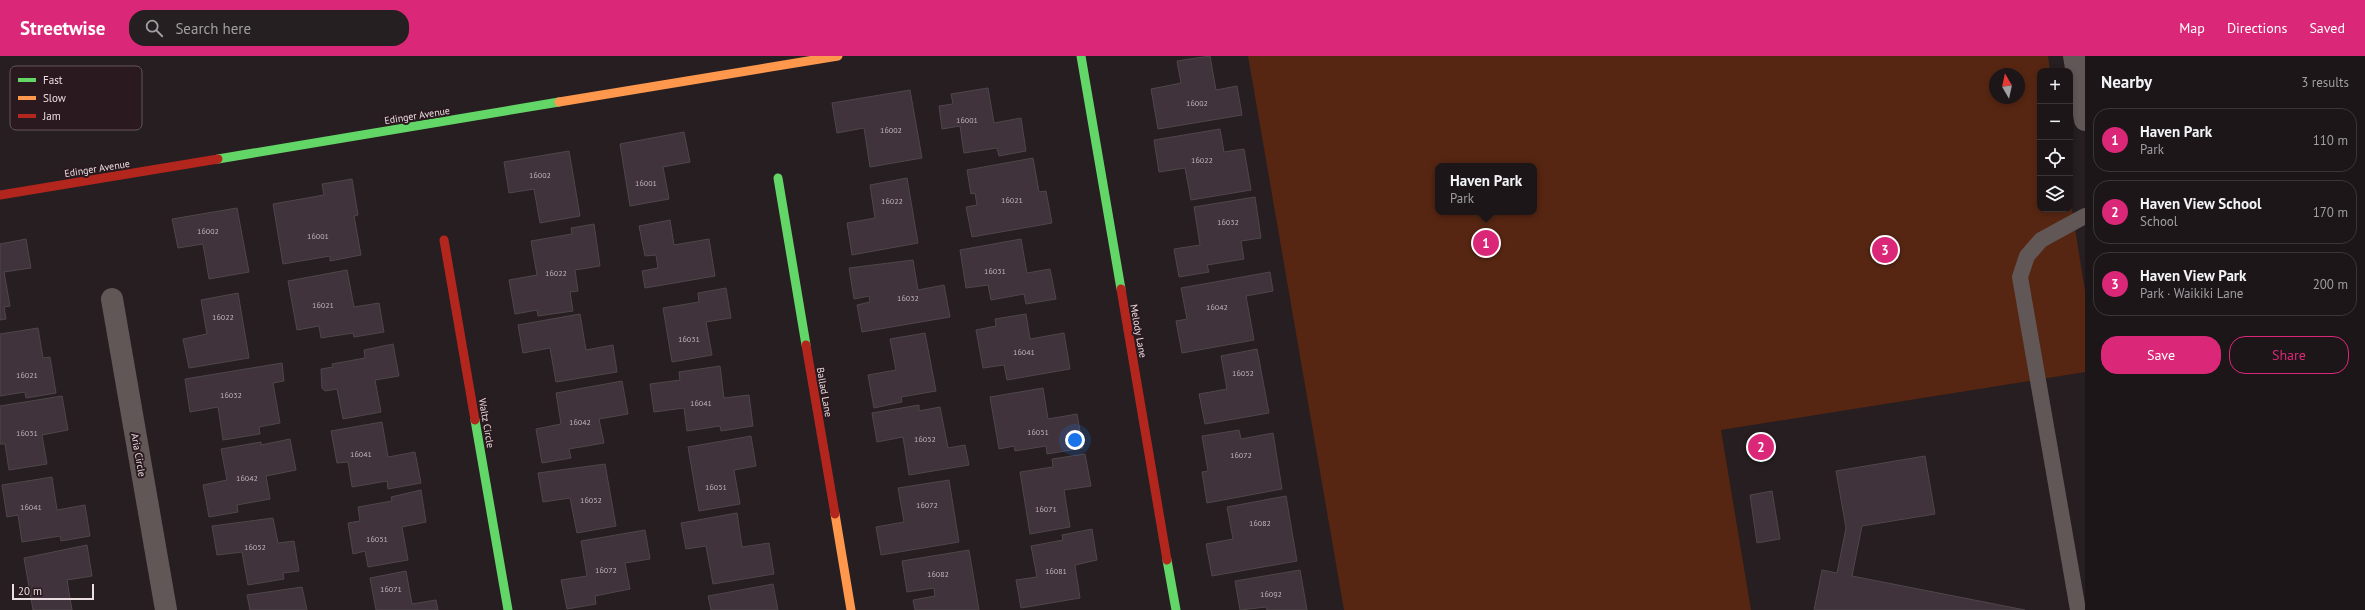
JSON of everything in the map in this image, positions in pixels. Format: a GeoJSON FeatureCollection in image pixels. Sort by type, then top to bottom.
{"type":"FeatureCollection","features":[{"type":"Feature","properties":{"kind":"street","name":"Edinger Avenue"},"geometry":{"type":"LineString","coordinates":[[0,195],[838,56]]}},
{"type":"Feature","properties":{"kind":"street","name":"Melody Lane"},"geometry":{"type":"LineString","coordinates":[[1081,56],[1176,610]]}},
{"type":"Feature","properties":{"kind":"street"},"geometry":{"type":"LineString","coordinates":[[2074,56],[2085,120]]}},
{"type":"Feature","properties":{"kind":"street","name":"Ballad Lane"},"geometry":{"type":"LineString","coordinates":[[778,178],[851,610]]}},
{"type":"Feature","properties":{"kind":"street","name":"Waltz Circle"},"geometry":{"type":"LineString","coordinates":[[444,240],[508,610]]}},
{"type":"Feature","properties":{"kind":"street","name":"Aria Circle"},"geometry":{"type":"LineString","coordinates":[[112,299],[166,610]]}},
{"type":"Feature","properties":{"kind":"lane"},"geometry":{"type":"LineString","coordinates":[[2078,610],[2020,277],[2027,256],[2041,240],[2085,216]]}},
{"type":"Feature","properties":{"kind":"shaded area"},"geometry":{"type":"Polygon","coordinates":[[[1248,56],[2048,56],[2050,68],[2037,68],[2037,212],[2072,212],[2085,291],[2085,372],[1721,430],[1751,610],[1344,610],[1248,56]]]}},
{"type":"Feature","properties":{"kind":"building"},"geometry":{"type":"Polygon","coordinates":[[[1210,56],[1216,90],[1237,86],[1242,115],[1158,129],[1151,89],[1181,83],[1177,61],[1210,56]]]}},
{"type":"Feature","properties":{"kind":"building"},"geometry":{"type":"Polygon","coordinates":[[[988,88],[994,123],[1021,118],[1026,151],[999,156],[997,148],[964,153],[960,126],[942,129],[939,106],[953,104],[951,94],[988,88]]]}},
{"type":"Feature","properties":{"kind":"building"},"geometry":{"type":"Polygon","coordinates":[[[910,90],[922,158],[870,167],[864,128],[837,133],[832,103],[910,90]]]}},
{"type":"Feature","properties":{"kind":"building"},"geometry":{"type":"Polygon","coordinates":[[[1220,129],[1224,152],[1244,149],[1251,190],[1191,200],[1185,168],[1159,172],[1154,140],[1220,129]]]}},
{"type":"Feature","properties":{"kind":"building"},"geometry":{"type":"Polygon","coordinates":[[[684,132],[690,162],[663,167],[669,199],[630,206],[620,144],[684,132]]]}},
{"type":"Feature","properties":{"kind":"building"},"geometry":{"type":"Polygon","coordinates":[[[569,151],[580,216],[540,223],[534,189],[509,193],[504,162],[569,151]]]}},
{"type":"Feature","properties":{"kind":"building"},"geometry":{"type":"Polygon","coordinates":[[[1033,158],[1039,192],[1046,191],[1052,223],[972,237],[966,207],[977,205],[975,193],[971,194],[967,170],[1033,158]]]}},
{"type":"Feature","properties":{"kind":"building"},"geometry":{"type":"Polygon","coordinates":[[[907,178],[918,243],[852,255],[847,223],[875,218],[870,185],[907,178]]]}},
{"type":"Feature","properties":{"kind":"building"},"geometry":{"type":"Polygon","coordinates":[[[352,179],[358,215],[354,216],[361,255],[330,261],[330,256],[283,264],[273,204],[324,195],[322,184],[352,179]]]}},
{"type":"Feature","properties":{"kind":"building"},"geometry":{"type":"Polygon","coordinates":[[[1255,197],[1261,238],[1241,241],[1244,259],[1207,265],[1209,272],[1179,277],[1174,249],[1200,245],[1194,207],[1255,197]]]}},
{"type":"Feature","properties":{"kind":"building"},"geometry":{"type":"Polygon","coordinates":[[[237,208],[249,272],[209,279],[203,244],[178,248],[172,219],[237,208]]]}},
{"type":"Feature","properties":{"kind":"building"},"geometry":{"type":"Polygon","coordinates":[[[670,220],[674,245],[709,239],[715,276],[645,288],[642,271],[658,268],[656,255],[645,256],[639,226],[670,220]]]}},
{"type":"Feature","properties":{"kind":"building"},"geometry":{"type":"Polygon","coordinates":[[[594,224],[600,266],[575,270],[578,291],[570,292],[573,311],[538,316],[537,310],[515,314],[509,280],[537,275],[531,241],[572,234],[571,228],[594,224]]]}},
{"type":"Feature","properties":{"kind":"building"},"geometry":{"type":"Polygon","coordinates":[[[26,239],[31,268],[4,272],[10,306],[4,307],[6,319],[0,320],[0,244],[26,239]]]}},
{"type":"Feature","properties":{"kind":"building"},"geometry":{"type":"Polygon","coordinates":[[[1021,239],[1027,273],[1050,269],[1056,299],[1026,304],[1024,294],[991,300],[988,285],[966,288],[960,250],[1021,239]]]}},
{"type":"Feature","properties":{"kind":"building"},"geometry":{"type":"Polygon","coordinates":[[[913,260],[918,290],[944,285],[950,317],[862,332],[857,305],[870,302],[869,296],[854,299],[849,268],[913,260]]]}},
{"type":"Feature","properties":{"kind":"building"},"geometry":{"type":"Polygon","coordinates":[[[347,270],[354,307],[379,303],[384,332],[354,337],[353,333],[321,338],[319,326],[297,330],[288,281],[347,270]]]}},
{"type":"Feature","properties":{"kind":"building"},"geometry":{"type":"Polygon","coordinates":[[[1270,272],[1273,291],[1246,296],[1254,340],[1182,353],[1176,321],[1187,319],[1181,288],[1270,272]]]}},
{"type":"Feature","properties":{"kind":"building"},"geometry":{"type":"Polygon","coordinates":[[[726,288],[731,318],[706,322],[712,355],[672,362],[663,308],[699,302],[698,293],[726,288]]]}},
{"type":"Feature","properties":{"kind":"building"},"geometry":{"type":"Polygon","coordinates":[[[238,293],[249,358],[189,368],[183,339],[207,334],[201,300],[238,293]]]}},
{"type":"Feature","properties":{"kind":"building"},"geometry":{"type":"Polygon","coordinates":[[[580,314],[586,350],[613,345],[617,372],[556,382],[550,348],[523,353],[518,325],[580,314]]]}},
{"type":"Feature","properties":{"kind":"building"},"geometry":{"type":"Polygon","coordinates":[[[1026,314],[1030,339],[1064,333],[1070,369],[1007,380],[1004,365],[983,368],[976,330],[996,326],[995,319],[1026,314]]]}},
{"type":"Feature","properties":{"kind":"building"},"geometry":{"type":"Polygon","coordinates":[[[38,328],[43,358],[50,357],[56,393],[26,398],[25,392],[0,396],[0,334],[38,328]]]}},
{"type":"Feature","properties":{"kind":"building"},"geometry":{"type":"Polygon","coordinates":[[[925,333],[936,391],[901,397],[902,402],[874,408],[868,375],[896,370],[890,339],[925,333]]]}},
{"type":"Feature","properties":{"kind":"building"},"geometry":{"type":"Polygon","coordinates":[[[393,344],[399,376],[375,380],[381,412],[343,419],[337,389],[325,391],[322,388],[321,369],[333,367],[332,364],[365,358],[364,350],[393,344]]]}},
{"type":"Feature","properties":{"kind":"building"},"geometry":{"type":"Polygon","coordinates":[[[1257,349],[1269,413],[1205,424],[1199,394],[1227,389],[1221,356],[1257,349]]]}},
{"type":"Feature","properties":{"kind":"building"},"geometry":{"type":"Polygon","coordinates":[[[282,363],[284,381],[273,383],[280,423],[259,427],[260,434],[223,440],[218,407],[190,412],[185,379],[282,363]]]}},
{"type":"Feature","properties":{"kind":"building"},"geometry":{"type":"Polygon","coordinates":[[[720,366],[724,398],[749,395],[753,426],[721,431],[720,426],[687,431],[684,408],[654,412],[650,384],[680,380],[679,372],[720,366]]]}},
{"type":"Feature","properties":{"kind":"building"},"geometry":{"type":"Polygon","coordinates":[[[622,381],[628,414],[599,419],[604,443],[569,449],[571,458],[542,463],[536,429],[561,424],[556,393],[622,381]]]}},
{"type":"Feature","properties":{"kind":"building"},"geometry":{"type":"Polygon","coordinates":[[[1043,388],[1048,419],[1077,414],[1083,448],[1047,454],[1046,446],[1015,451],[1014,446],[999,449],[990,397],[1043,388]]]}},
{"type":"Feature","properties":{"kind":"building"},"geometry":{"type":"Polygon","coordinates":[[[62,396],[68,430],[42,435],[47,464],[9,470],[5,444],[0,444],[0,406],[62,396]]]}},
{"type":"Feature","properties":{"kind":"building"},"geometry":{"type":"Polygon","coordinates":[[[919,405],[919,411],[940,407],[948,448],[965,445],[969,465],[909,475],[903,437],[877,442],[872,413],[919,405]]]}},
{"type":"Feature","properties":{"kind":"building"},"geometry":{"type":"Polygon","coordinates":[[[382,422],[388,457],[415,452],[421,483],[388,489],[387,481],[352,487],[348,462],[337,463],[331,431],[382,422]]]}},
{"type":"Feature","properties":{"kind":"building"},"geometry":{"type":"Polygon","coordinates":[[[1239,430],[1241,439],[1273,433],[1282,489],[1207,503],[1202,472],[1208,471],[1202,436],[1239,430]]]}},
{"type":"Feature","properties":{"kind":"building"},"geometry":{"type":"Polygon","coordinates":[[[751,436],[756,466],[734,470],[740,504],[699,511],[688,447],[751,436]]]}},
{"type":"Feature","properties":{"kind":"building"},"geometry":{"type":"Polygon","coordinates":[[[290,439],[296,470],[266,476],[270,499],[237,505],[238,512],[209,517],[203,485],[227,480],[221,449],[261,442],[261,445],[290,439]]]}},
{"type":"Feature","properties":{"kind":"building"},"geometry":{"type":"Polygon","coordinates":[[[1085,454],[1091,486],[1064,490],[1070,527],[1030,534],[1020,472],[1053,467],[1052,459],[1085,454]]]}},
{"type":"Feature","properties":{"kind":"building"},"geometry":{"type":"Polygon","coordinates":[[[1925,456],[1935,514],[1862,526],[1852,576],[2025,610],[1814,610],[1822,570],[1837,573],[1846,528],[1836,471],[1925,456]]]}},
{"type":"Feature","properties":{"kind":"building"},"geometry":{"type":"Polygon","coordinates":[[[605,464],[616,526],[577,533],[570,498],[543,502],[538,473],[605,464]]]}},
{"type":"Feature","properties":{"kind":"building"},"geometry":{"type":"Polygon","coordinates":[[[52,477],[57,510],[85,505],[90,536],[61,541],[60,536],[22,542],[18,515],[7,517],[2,485],[52,477]]]}},
{"type":"Feature","properties":{"kind":"building"},"geometry":{"type":"Polygon","coordinates":[[[949,480],[959,542],[881,555],[876,527],[904,522],[898,488],[949,480]]]}},
{"type":"Feature","properties":{"kind":"building"},"geometry":{"type":"Polygon","coordinates":[[[421,490],[426,522],[402,527],[408,560],[368,567],[365,551],[353,554],[348,523],[360,521],[358,507],[392,501],[391,497],[421,490]]]}},
{"type":"Feature","properties":{"kind":"building"},"geometry":{"type":"Polygon","coordinates":[[[1772,491],[1780,539],[1757,543],[1750,495],[1772,491]]]}},
{"type":"Feature","properties":{"kind":"building"},"geometry":{"type":"Polygon","coordinates":[[[1286,496],[1297,561],[1212,576],[1206,544],[1233,539],[1227,507],[1286,496]]]}},
{"type":"Feature","properties":{"kind":"building"},"geometry":{"type":"Polygon","coordinates":[[[737,513],[742,547],[769,543],[774,574],[713,584],[706,546],[686,549],[681,523],[737,513]]]}},
{"type":"Feature","properties":{"kind":"building"},"geometry":{"type":"Polygon","coordinates":[[[273,518],[278,543],[294,541],[299,571],[283,573],[284,579],[248,585],[242,552],[217,555],[212,526],[273,518]]]}},
{"type":"Feature","properties":{"kind":"building"},"geometry":{"type":"Polygon","coordinates":[[[1092,529],[1097,560],[1075,565],[1080,598],[1021,608],[1016,580],[1037,577],[1031,546],[1063,540],[1062,535],[1092,529]]]}},
{"type":"Feature","properties":{"kind":"building"},"geometry":{"type":"Polygon","coordinates":[[[645,530],[650,559],[625,563],[630,589],[595,596],[596,604],[567,609],[561,580],[587,576],[581,541],[645,530]]]}},
{"type":"Feature","properties":{"kind":"building"},"geometry":{"type":"Polygon","coordinates":[[[87,545],[92,576],[67,580],[72,610],[33,610],[24,558],[87,545]]]}},
{"type":"Feature","properties":{"kind":"building"},"geometry":{"type":"Polygon","coordinates":[[[969,550],[979,610],[915,610],[913,600],[935,596],[934,588],[907,592],[902,561],[969,550]]]}},
{"type":"Feature","properties":{"kind":"building"},"geometry":{"type":"Polygon","coordinates":[[[1300,570],[1307,610],[1267,610],[1266,607],[1240,610],[1235,581],[1300,570]]]}},
{"type":"Feature","properties":{"kind":"building"},"geometry":{"type":"Polygon","coordinates":[[[406,571],[412,604],[436,600],[438,610],[376,610],[370,578],[406,571]]]}},
{"type":"Feature","properties":{"kind":"building"},"geometry":{"type":"Polygon","coordinates":[[[773,584],[778,610],[711,610],[708,596],[773,584]]]}},
{"type":"Feature","properties":{"kind":"building"},"geometry":{"type":"Polygon","coordinates":[[[302,587],[307,610],[250,610],[247,595],[302,587]]]}},
{"type":"Feature","properties":{"kind":"traffic: fast"},"geometry":{"type":"LineString","coordinates":[[1081,56],[1121,289]]}},
{"type":"Feature","properties":{"kind":"traffic: fast"},"geometry":{"type":"LineString","coordinates":[[218,159],[559,102]]}},
{"type":"Feature","properties":{"kind":"traffic: fast"},"geometry":{"type":"LineString","coordinates":[[778,178],[806,345]]}},
{"type":"Feature","properties":{"kind":"traffic: fast"},"geometry":{"type":"LineString","coordinates":[[475,420],[508,610]]}},
{"type":"Feature","properties":{"kind":"traffic: fast"},"geometry":{"type":"LineString","coordinates":[[1167,560],[1176,610]]}},
{"type":"Feature","properties":{"kind":"traffic: slow"},"geometry":{"type":"LineString","coordinates":[[559,102],[838,56]]}},
{"type":"Feature","properties":{"kind":"traffic: slow"},"geometry":{"type":"LineString","coordinates":[[835,514],[851,610]]}},
{"type":"Feature","properties":{"kind":"traffic: jam"},"geometry":{"type":"LineString","coordinates":[[0,195],[218,159]]}},
{"type":"Feature","properties":{"kind":"traffic: jam"},"geometry":{"type":"LineString","coordinates":[[444,240],[475,420]]}},
{"type":"Feature","properties":{"kind":"traffic: jam"},"geometry":{"type":"LineString","coordinates":[[1121,289],[1167,560]]}},
{"type":"Feature","properties":{"kind":"traffic: jam"},"geometry":{"type":"LineString","coordinates":[[806,345],[835,514]]}},
{"type":"Feature","properties":{"kind":"place","name":"Haven Park"},"geometry":{"type":"Point","coordinates":[1486,243]}},
{"type":"Feature","properties":{"kind":"place","name":"Haven View Park"},"geometry":{"type":"Point","coordinates":[1885,250]}},
{"type":"Feature","properties":{"kind":"place","name":"Haven View School"},"geometry":{"type":"Point","coordinates":[1761,447]}}]}
